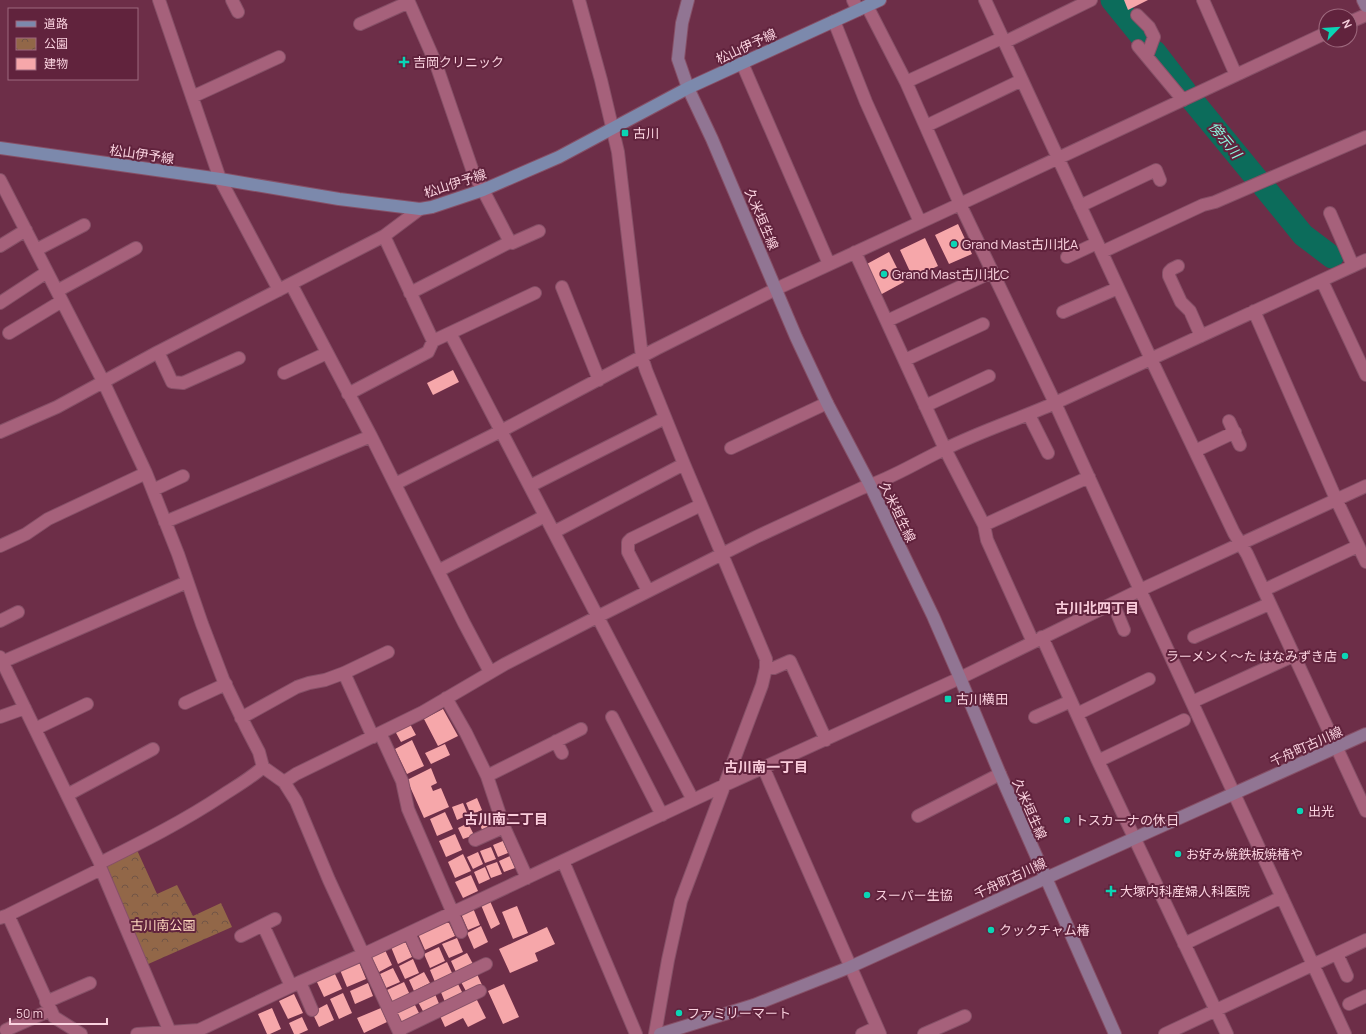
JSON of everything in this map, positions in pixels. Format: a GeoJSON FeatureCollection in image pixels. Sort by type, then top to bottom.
{"type":"FeatureCollection","features":[{"type":"Feature","properties":{"kind":"main road","name":"久米垣生線"},"geometry":{"type":"LineString","coordinates":[[688,0],[682,23],[678,59],[688,88],[712,139],[776,289],[827,403],[870,485],[933,616],[1000,774],[1115,1034]]}},
{"type":"Feature","properties":{"kind":"main road","name":"松山伊予線"},"geometry":{"type":"LineString","coordinates":[[0,148],[220,179],[339,199],[420,208],[432,207],[483,190],[559,157],[688,88],[834,21],[859,5],[880,0]]}},
{"type":"Feature","properties":{"kind":"main road"},"geometry":{"type":"LineString","coordinates":[[1363,0],[1366,6]]}},
{"type":"Feature","properties":{"kind":"main road","name":"千舟町古川線"},"geometry":{"type":"LineString","coordinates":[[660,1034],[754,1005],[850,967],[1366,734]]}},
{"type":"Feature","properties":{"kind":"street"},"geometry":{"type":"LineString","coordinates":[[159,0],[220,179],[279,290]]}},
{"type":"Feature","properties":{"kind":"street"},"geometry":{"type":"LineString","coordinates":[[232,0],[238,12]]}},
{"type":"Feature","properties":{"kind":"street"},"geometry":{"type":"LineString","coordinates":[[579,0],[601,80],[618,152],[642,357],[665,418],[766,659],[766,668],[762,685],[681,902],[668,960],[655,1034]]}},
{"type":"Feature","properties":{"kind":"street"},"geometry":{"type":"LineString","coordinates":[[985,0],[1151,359],[1240,543],[1247,554],[1366,811]]}},
{"type":"Feature","properties":{"kind":"street"},"geometry":{"type":"LineString","coordinates":[[906,82],[1004,40],[1091,0]]}},
{"type":"Feature","properties":{"kind":"street"},"geometry":{"type":"LineString","coordinates":[[1203,0],[1236,75]]}},
{"type":"Feature","properties":{"kind":"street"},"geometry":{"type":"LineString","coordinates":[[360,24],[408,1],[436,64],[473,172],[510,242]]}},
{"type":"Feature","properties":{"kind":"street"},"geometry":{"type":"LineString","coordinates":[[859,5],[906,82],[960,204],[1055,403],[1345,1034]]}},
{"type":"Feature","properties":{"kind":"street"},"geometry":{"type":"LineString","coordinates":[[1137,15],[1149,27],[1154,37],[1147,56]]}},
{"type":"Feature","properties":{"kind":"street"},"geometry":{"type":"LineString","coordinates":[[834,21],[866,102],[920,222]]}},
{"type":"Feature","properties":{"kind":"street"},"geometry":{"type":"LineString","coordinates":[[395,484],[502,432],[642,357],[776,289],[1318,37]]}},
{"type":"Feature","properties":{"kind":"street"},"geometry":{"type":"LineString","coordinates":[[1138,46],[1183,100]]}},
{"type":"Feature","properties":{"kind":"street"},"geometry":{"type":"LineString","coordinates":[[192,97],[279,57]]}},
{"type":"Feature","properties":{"kind":"street"},"geometry":{"type":"LineString","coordinates":[[742,63],[829,264]]}},
{"type":"Feature","properties":{"kind":"street"},"geometry":{"type":"LineString","coordinates":[[926,126],[1022,80]]}},
{"type":"Feature","properties":{"kind":"street"},"geometry":{"type":"LineString","coordinates":[[1067,257],[1099,247],[1203,205],[1215,202],[1366,137]]}},
{"type":"Feature","properties":{"kind":"street"},"geometry":{"type":"LineString","coordinates":[[1080,206],[1156,170],[1160,180]]}},
{"type":"Feature","properties":{"kind":"street"},"geometry":{"type":"LineString","coordinates":[[0,180],[103,381],[146,473],[178,554],[187,582],[226,684],[241,718],[259,752],[263,767],[284,782],[296,801],[329,880],[400,1032],[480,991]]}},
{"type":"Feature","properties":{"kind":"street"},"geometry":{"type":"LineString","coordinates":[[0,432],[57,406],[158,352],[384,236],[420,208]]}},
{"type":"Feature","properties":{"kind":"street"},"geometry":{"type":"LineString","coordinates":[[1330,213],[1353,266]]}},
{"type":"Feature","properties":{"kind":"street"},"geometry":{"type":"LineString","coordinates":[[36,250],[84,225]]}},
{"type":"Feature","properties":{"kind":"street"},"geometry":{"type":"LineString","coordinates":[[0,246],[26,230]]}},
{"type":"Feature","properties":{"kind":"street"},"geometry":{"type":"LineString","coordinates":[[410,293],[510,242],[512,243],[539,231]]}},
{"type":"Feature","properties":{"kind":"street"},"geometry":{"type":"LineString","coordinates":[[384,236],[433,341]]}},
{"type":"Feature","properties":{"kind":"street"},"geometry":{"type":"LineString","coordinates":[[9,332],[60,296],[136,248]]}},
{"type":"Feature","properties":{"kind":"street"},"geometry":{"type":"LineString","coordinates":[[855,252],[925,406],[984,525],[987,540],[1071,701],[1227,1034]]}},
{"type":"Feature","properties":{"kind":"street"},"geometry":{"type":"LineString","coordinates":[[284,782],[296,774],[423,712],[490,672],[721,554],[862,488],[878,483],[945,448],[1029,415],[1366,260]]}},
{"type":"Feature","properties":{"kind":"street"},"geometry":{"type":"LineString","coordinates":[[1178,266],[1169,272],[1169,276],[1181,302],[1190,311],[1201,336]]}},
{"type":"Feature","properties":{"kind":"street"},"geometry":{"type":"LineString","coordinates":[[1,299],[47,272]]}},
{"type":"Feature","properties":{"kind":"street"},"geometry":{"type":"LineString","coordinates":[[887,321],[992,272]]}},
{"type":"Feature","properties":{"kind":"street"},"geometry":{"type":"LineString","coordinates":[[1322,281],[1366,374]]}},
{"type":"Feature","properties":{"kind":"street"},"geometry":{"type":"LineString","coordinates":[[291,284],[371,436],[490,672]]}},
{"type":"Feature","properties":{"kind":"street"},"geometry":{"type":"LineString","coordinates":[[562,288],[599,380]]}},
{"type":"Feature","properties":{"kind":"street"},"geometry":{"type":"LineString","coordinates":[[1064,312],[1118,288]]}},
{"type":"Feature","properties":{"kind":"street"},"geometry":{"type":"LineString","coordinates":[[348,394],[428,352],[433,341],[535,293]]}},
{"type":"Feature","properties":{"kind":"street"},"geometry":{"type":"LineString","coordinates":[[1254,311],[1336,499],[1366,562]]}},
{"type":"Feature","properties":{"kind":"street"},"geometry":{"type":"LineString","coordinates":[[905,360],[983,324]]}},
{"type":"Feature","properties":{"kind":"street"},"geometry":{"type":"LineString","coordinates":[[450,333],[693,800]]}},
{"type":"Feature","properties":{"kind":"street"},"geometry":{"type":"LineString","coordinates":[[158,352],[172,382],[183,383],[239,358]]}},
{"type":"Feature","properties":{"kind":"street"},"geometry":{"type":"LineString","coordinates":[[284,373],[327,353]]}},
{"type":"Feature","properties":{"kind":"street"},"geometry":{"type":"LineString","coordinates":[[925,406],[990,376]]}},
{"type":"Feature","properties":{"kind":"street"},"geometry":{"type":"LineString","coordinates":[[731,448],[827,403]]}},
{"type":"Feature","properties":{"kind":"street"},"geometry":{"type":"LineString","coordinates":[[1029,415],[1048,453]]}},
{"type":"Feature","properties":{"kind":"street"},"geometry":{"type":"LineString","coordinates":[[530,486],[665,418]]}},
{"type":"Feature","properties":{"kind":"street"},"geometry":{"type":"LineString","coordinates":[[1195,451],[1232,427],[1240,444]]}},
{"type":"Feature","properties":{"kind":"street"},"geometry":{"type":"LineString","coordinates":[[165,522],[371,436]]}},
{"type":"Feature","properties":{"kind":"street"},"geometry":{"type":"LineString","coordinates":[[554,532],[684,464]]}},
{"type":"Feature","properties":{"kind":"street"},"geometry":{"type":"LineString","coordinates":[[0,546],[26,534],[48,519],[146,473]]}},
{"type":"Feature","properties":{"kind":"street"},"geometry":{"type":"LineString","coordinates":[[153,490],[183,476]]}},
{"type":"Feature","properties":{"kind":"street"},"geometry":{"type":"LineString","coordinates":[[984,525],[1089,477]]}},
{"type":"Feature","properties":{"kind":"street"},"geometry":{"type":"LineString","coordinates":[[137,1034],[199,1032],[296,984],[364,954],[725,785],[960,678],[1140,590],[1366,486]]}},
{"type":"Feature","properties":{"kind":"street"},"geometry":{"type":"LineString","coordinates":[[648,591],[628,552],[628,542],[631,539],[701,505]]}},
{"type":"Feature","properties":{"kind":"street"},"geometry":{"type":"LineString","coordinates":[[438,571],[545,516]]}},
{"type":"Feature","properties":{"kind":"street"},"geometry":{"type":"LineString","coordinates":[[1264,590],[1358,546]]}},
{"type":"Feature","properties":{"kind":"street"},"geometry":{"type":"LineString","coordinates":[[170,1032],[101,866],[1,659],[187,582]]}},
{"type":"Feature","properties":{"kind":"street"},"geometry":{"type":"LineString","coordinates":[[1113,603],[1124,630]]}},
{"type":"Feature","properties":{"kind":"street"},"geometry":{"type":"LineString","coordinates":[[1194,637],[1269,604]]}},
{"type":"Feature","properties":{"kind":"street"},"geometry":{"type":"LineString","coordinates":[[0,621],[18,612]]}},
{"type":"Feature","properties":{"kind":"street"},"geometry":{"type":"LineString","coordinates":[[241,718],[297,687],[308,683],[325,680],[344,673],[388,652]]}},
{"type":"Feature","properties":{"kind":"street"},"geometry":{"type":"LineString","coordinates":[[1192,702],[1293,656]]}},
{"type":"Feature","properties":{"kind":"street"},"geometry":{"type":"LineString","coordinates":[[766,668],[774,668],[790,661],[826,740]]}},
{"type":"Feature","properties":{"kind":"street"},"geometry":{"type":"LineString","coordinates":[[344,673],[402,781],[408,809],[461,932]]}},
{"type":"Feature","properties":{"kind":"street"},"geometry":{"type":"LineString","coordinates":[[1077,714],[1149,679]]}},
{"type":"Feature","properties":{"kind":"street"},"geometry":{"type":"LineString","coordinates":[[185,703],[226,684]]}},
{"type":"Feature","properties":{"kind":"street"},"geometry":{"type":"LineString","coordinates":[[446,698],[466,733],[487,776],[504,827],[527,878]]}},
{"type":"Feature","properties":{"kind":"street"},"geometry":{"type":"LineString","coordinates":[[1036,717],[1071,701]]}},
{"type":"Feature","properties":{"kind":"street"},"geometry":{"type":"LineString","coordinates":[[35,729],[87,704]]}},
{"type":"Feature","properties":{"kind":"street"},"geometry":{"type":"LineString","coordinates":[[0,717],[25,708]]}},
{"type":"Feature","properties":{"kind":"street"},"geometry":{"type":"LineString","coordinates":[[612,717],[662,815]]}},
{"type":"Feature","properties":{"kind":"street"},"geometry":{"type":"LineString","coordinates":[[1098,761],[1175,731],[1184,720]]}},
{"type":"Feature","properties":{"kind":"street"},"geometry":{"type":"LineString","coordinates":[[487,776],[581,729]]}},
{"type":"Feature","properties":{"kind":"street"},"geometry":{"type":"LineString","coordinates":[[556,741],[562,753]]}},
{"type":"Feature","properties":{"kind":"street"},"geometry":{"type":"LineString","coordinates":[[67,795],[153,749]]}},
{"type":"Feature","properties":{"kind":"street"},"geometry":{"type":"LineString","coordinates":[[81,1034],[54,1017],[4,916],[101,866],[202,810],[263,767]]}},
{"type":"Feature","properties":{"kind":"street"},"geometry":{"type":"LineString","coordinates":[[764,768],[879,1031],[862,1034]]}},
{"type":"Feature","properties":{"kind":"street"},"geometry":{"type":"LineString","coordinates":[[918,816],[1000,774]]}},
{"type":"Feature","properties":{"kind":"street"},"geometry":{"type":"LineString","coordinates":[[475,840],[504,827]]}},
{"type":"Feature","properties":{"kind":"street"},"geometry":{"type":"LineString","coordinates":[[563,861],[636,1034]]}},
{"type":"Feature","properties":{"kind":"street"},"geometry":{"type":"LineString","coordinates":[[1184,944],[1282,897]]}},
{"type":"Feature","properties":{"kind":"street"},"geometry":{"type":"LineString","coordinates":[[241,936],[275,919]]}},
{"type":"Feature","properties":{"kind":"street"},"geometry":{"type":"LineString","coordinates":[[263,925],[312,1010]]}},
{"type":"Feature","properties":{"kind":"street"},"geometry":{"type":"LineString","coordinates":[[409,933],[418,953]]}},
{"type":"Feature","properties":{"kind":"street"},"geometry":{"type":"LineString","coordinates":[[1165,1034],[1366,940]]}},
{"type":"Feature","properties":{"kind":"street"},"geometry":{"type":"LineString","coordinates":[[1337,954],[1347,976]]}},
{"type":"Feature","properties":{"kind":"street"},"geometry":{"type":"LineString","coordinates":[[389,1010],[486,964]]}},
{"type":"Feature","properties":{"kind":"street"},"geometry":{"type":"LineString","coordinates":[[6,1030],[90,983]]}},
{"type":"Feature","properties":{"kind":"street"},"geometry":{"type":"LineString","coordinates":[[1349,1004],[1366,996]]}},
{"type":"Feature","properties":{"kind":"street"},"geometry":{"type":"LineString","coordinates":[[924,1034],[965,1016]]}},
{"type":"Feature","properties":{"kind":"green space","name":"古川南公園"},"geometry":{"type":"Polygon","coordinates":[[[137,850],[157,894],[177,885],[193,916],[221,903],[232,927],[146,965],[105,865],[137,850]]]}},
{"type":"Feature","properties":{"kind":"building"},"geometry":{"type":"Polygon","coordinates":[[[1124,0],[1148,0],[1128,10],[1124,0]]]}},
{"type":"Feature","properties":{"kind":"building","name":"Grand Mast古川北A"},"geometry":{"type":"Polygon","coordinates":[[[958,224],[972,254],[949,264],[935,235],[958,224]]]}},
{"type":"Feature","properties":{"kind":"building"},"geometry":{"type":"Polygon","coordinates":[[[925,238],[938,266],[913,278],[900,250],[925,238]]]}},
{"type":"Feature","properties":{"kind":"building","name":"Grand Mast古川北C"},"geometry":{"type":"Polygon","coordinates":[[[889,252],[904,282],[880,295],[865,265],[889,252]]]}},
{"type":"Feature","properties":{"kind":"building"},"geometry":{"type":"Polygon","coordinates":[[[453,370],[459,382],[433,395],[427,383],[453,370]]]}},
{"type":"Feature","properties":{"kind":"building"},"geometry":{"type":"Polygon","coordinates":[[[443,709],[458,736],[438,746],[424,719],[443,709]]]}},
{"type":"Feature","properties":{"kind":"building"},"geometry":{"type":"Polygon","coordinates":[[[410,724],[416,735],[401,742],[395,731],[410,724]]]}},
{"type":"Feature","properties":{"kind":"building"},"geometry":{"type":"Polygon","coordinates":[[[412,740],[424,766],[407,774],[395,749],[412,740]]]}},
{"type":"Feature","properties":{"kind":"building"},"geometry":{"type":"Polygon","coordinates":[[[445,744],[450,755],[431,764],[425,753],[445,744]]]}},
{"type":"Feature","properties":{"kind":"building"},"geometry":{"type":"Polygon","coordinates":[[[431,768],[437,783],[431,786],[433,791],[441,788],[449,807],[424,818],[407,780],[431,768]]]}},
{"type":"Feature","properties":{"kind":"building"},"geometry":{"type":"Polygon","coordinates":[[[477,798],[482,810],[471,815],[466,803],[477,798]]]}},
{"type":"Feature","properties":{"kind":"building"},"geometry":{"type":"Polygon","coordinates":[[[463,803],[468,815],[457,820],[452,807],[463,803]]]}},
{"type":"Feature","properties":{"kind":"building"},"geometry":{"type":"Polygon","coordinates":[[[445,812],[453,829],[437,836],[430,819],[445,812]]]}},
{"type":"Feature","properties":{"kind":"building"},"geometry":{"type":"Polygon","coordinates":[[[489,815],[494,827],[483,832],[478,820],[489,815]]]}},
{"type":"Feature","properties":{"kind":"building"},"geometry":{"type":"Polygon","coordinates":[[[468,823],[474,835],[463,839],[458,828],[468,823]]]}},
{"type":"Feature","properties":{"kind":"building"},"geometry":{"type":"Polygon","coordinates":[[[455,834],[462,850],[446,857],[439,841],[455,834]]]}},
{"type":"Feature","properties":{"kind":"building"},"geometry":{"type":"Polygon","coordinates":[[[503,841],[508,853],[498,857],[493,845],[503,841]]]}},
{"type":"Feature","properties":{"kind":"building"},"geometry":{"type":"Polygon","coordinates":[[[491,847],[496,859],[485,863],[480,851],[491,847]]]}},
{"type":"Feature","properties":{"kind":"building"},"geometry":{"type":"Polygon","coordinates":[[[478,852],[483,864],[473,869],[467,857],[478,852]]]}},
{"type":"Feature","properties":{"kind":"building"},"geometry":{"type":"Polygon","coordinates":[[[463,854],[471,871],[455,878],[448,862],[463,854]]]}},
{"type":"Feature","properties":{"kind":"building"},"geometry":{"type":"Polygon","coordinates":[[[510,856],[515,868],[504,872],[499,861],[510,856]]]}},
{"type":"Feature","properties":{"kind":"building"},"geometry":{"type":"Polygon","coordinates":[[[497,862],[502,874],[491,878],[486,866],[497,862]]]}},
{"type":"Feature","properties":{"kind":"building"},"geometry":{"type":"Polygon","coordinates":[[[485,867],[490,879],[479,884],[474,872],[485,867]]]}},
{"type":"Feature","properties":{"kind":"building"},"geometry":{"type":"Polygon","coordinates":[[[471,875],[478,891],[463,898],[455,882],[471,875]]]}},
{"type":"Feature","properties":{"kind":"building"},"geometry":{"type":"Polygon","coordinates":[[[490,901],[500,924],[491,929],[481,905],[490,901]]]}},
{"type":"Feature","properties":{"kind":"building"},"geometry":{"type":"Polygon","coordinates":[[[517,906],[528,933],[513,939],[502,912],[517,906]]]}},
{"type":"Feature","properties":{"kind":"building"},"geometry":{"type":"Polygon","coordinates":[[[473,908],[480,925],[468,930],[461,914],[473,908]]]}},
{"type":"Feature","properties":{"kind":"building"},"geometry":{"type":"Polygon","coordinates":[[[443,922],[449,923],[455,936],[425,950],[418,934],[443,922]]]}},
{"type":"Feature","properties":{"kind":"building"},"geometry":{"type":"Polygon","coordinates":[[[481,926],[488,942],[474,949],[467,933],[481,926]]]}},
{"type":"Feature","properties":{"kind":"building"},"geometry":{"type":"Polygon","coordinates":[[[547,927],[555,944],[535,953],[538,961],[510,973],[499,949],[547,927]]]}},
{"type":"Feature","properties":{"kind":"building"},"geometry":{"type":"Polygon","coordinates":[[[457,938],[463,952],[449,958],[442,944],[457,938]]]}},
{"type":"Feature","properties":{"kind":"building"},"geometry":{"type":"Polygon","coordinates":[[[405,941],[412,957],[398,964],[391,947],[405,941]]]}},
{"type":"Feature","properties":{"kind":"building"},"geometry":{"type":"Polygon","coordinates":[[[439,947],[445,961],[430,968],[424,954],[439,947]]]}},
{"type":"Feature","properties":{"kind":"building"},"geometry":{"type":"Polygon","coordinates":[[[385,950],[392,965],[379,972],[371,956],[385,950]]]}},
{"type":"Feature","properties":{"kind":"building"},"geometry":{"type":"Polygon","coordinates":[[[467,953],[473,964],[456,972],[451,961],[467,953]]]}},
{"type":"Feature","properties":{"kind":"building"},"geometry":{"type":"Polygon","coordinates":[[[413,959],[419,973],[405,979],[399,966],[413,959]]]}},
{"type":"Feature","properties":{"kind":"building"},"geometry":{"type":"Polygon","coordinates":[[[359,962],[366,979],[347,987],[340,970],[359,962]]]}},
{"type":"Feature","properties":{"kind":"building"},"geometry":{"type":"Polygon","coordinates":[[[447,962],[452,973],[435,982],[430,970],[447,962]]]}},
{"type":"Feature","properties":{"kind":"building"},"geometry":{"type":"Polygon","coordinates":[[[393,968],[400,982],[386,988],[380,974],[393,968]]]}},
{"type":"Feature","properties":{"kind":"building"},"geometry":{"type":"Polygon","coordinates":[[[334,972],[342,989],[324,997],[316,980],[334,972]]]}},
{"type":"Feature","properties":{"kind":"building"},"geometry":{"type":"Polygon","coordinates":[[[424,972],[430,983],[414,991],[409,980],[424,972]]]}},
{"type":"Feature","properties":{"kind":"building"},"geometry":{"type":"Polygon","coordinates":[[[477,974],[482,985],[467,993],[461,982],[477,974]]]}},
{"type":"Feature","properties":{"kind":"building"},"geometry":{"type":"Polygon","coordinates":[[[404,982],[410,995],[393,1003],[387,990],[404,982]]]}},
{"type":"Feature","properties":{"kind":"building"},"geometry":{"type":"Polygon","coordinates":[[[457,982],[463,994],[445,1002],[440,990],[457,982]]]}},
{"type":"Feature","properties":{"kind":"building"},"geometry":{"type":"Polygon","coordinates":[[[368,983],[373,996],[355,1004],[350,991],[368,983]]]}},
{"type":"Feature","properties":{"kind":"building"},"geometry":{"type":"Polygon","coordinates":[[[504,984],[519,1017],[503,1024],[488,991],[504,984]]]}},
{"type":"Feature","properties":{"kind":"building"},"geometry":{"type":"Polygon","coordinates":[[[343,993],[352,1013],[339,1019],[330,999],[343,993]]]}},
{"type":"Feature","properties":{"kind":"building"},"geometry":{"type":"Polygon","coordinates":[[[294,994],[303,1013],[288,1019],[279,1001],[294,994]]]}},
{"type":"Feature","properties":{"kind":"building"},"geometry":{"type":"Polygon","coordinates":[[[435,994],[440,1006],[424,1013],[418,1002],[435,994]]]}},
{"type":"Feature","properties":{"kind":"building"},"geometry":{"type":"Polygon","coordinates":[[[476,998],[486,1018],[468,1027],[463,1018],[445,1027],[440,1016],[476,998]]]}},
{"type":"Feature","properties":{"kind":"building"},"geometry":{"type":"Polygon","coordinates":[[[414,1003],[420,1015],[402,1024],[396,1012],[414,1003]]]}},
{"type":"Feature","properties":{"kind":"building"},"geometry":{"type":"Polygon","coordinates":[[[327,1004],[334,1020],[319,1027],[312,1012],[327,1004]]]}},
{"type":"Feature","properties":{"kind":"building"},"geometry":{"type":"Polygon","coordinates":[[[272,1008],[281,1029],[267,1034],[258,1014],[272,1008]]]}},
{"type":"Feature","properties":{"kind":"building"},"geometry":{"type":"Polygon","coordinates":[[[381,1008],[387,1022],[364,1033],[357,1018],[381,1008]]]}},
{"type":"Feature","properties":{"kind":"building"},"geometry":{"type":"Polygon","coordinates":[[[302,1017],[308,1030],[299,1034],[294,1034],[289,1023],[302,1017]]]}},
{"type":"Feature","properties":{"kind":"waterway","name":"傍示川"},"geometry":{"type":"LineString","coordinates":[[1112,0],[1146,42]]}},
{"type":"Feature","properties":{"kind":"waterway","name":"傍示川"},"geometry":{"type":"LineString","coordinates":[[1155,52],[1185,91]]}},
{"type":"Feature","properties":{"kind":"waterway","name":"傍示川"},"geometry":{"type":"LineString","coordinates":[[1193,101],[1257,179]]}},
{"type":"Feature","properties":{"kind":"waterway","name":"傍示川"},"geometry":{"type":"LineString","coordinates":[[1264,187],[1303,235],[1332,257]]}},
{"type":"Feature","properties":{"kind":"place","name":"吉岡クリニック"},"geometry":{"type":"Point","coordinates":[404,62]}},
{"type":"Feature","properties":{"kind":"place","name":"古川"},"geometry":{"type":"Point","coordinates":[625,133]}},
{"type":"Feature","properties":{"kind":"place","name":"Grand Mast古川北A"},"geometry":{"type":"Point","coordinates":[954,244]}},
{"type":"Feature","properties":{"kind":"place","name":"Grand Mast古川北C"},"geometry":{"type":"Point","coordinates":[884,274]}},
{"type":"Feature","properties":{"kind":"place","name":"ラーメンく～た はなみずき店"},"geometry":{"type":"Point","coordinates":[1345,656]}},
{"type":"Feature","properties":{"kind":"place","name":"古川横田"},"geometry":{"type":"Point","coordinates":[948,699]}},
{"type":"Feature","properties":{"kind":"place","name":"出光"},"geometry":{"type":"Point","coordinates":[1300,811]}},
{"type":"Feature","properties":{"kind":"place","name":"トスカーナの休日"},"geometry":{"type":"Point","coordinates":[1067,820]}},
{"type":"Feature","properties":{"kind":"place","name":"お好み焼鉄板焼椿や"},"geometry":{"type":"Point","coordinates":[1178,854]}},
{"type":"Feature","properties":{"kind":"place","name":"大塚内科産婦人科医院"},"geometry":{"type":"Point","coordinates":[1111,891]}},
{"type":"Feature","properties":{"kind":"place","name":"スーパー生協"},"geometry":{"type":"Point","coordinates":[867,895]}},
{"type":"Feature","properties":{"kind":"place","name":"クックチャム椿"},"geometry":{"type":"Point","coordinates":[991,930]}},
{"type":"Feature","properties":{"kind":"place","name":"ファミリーマート"},"geometry":{"type":"Point","coordinates":[679,1013]}},
{"type":"Feature","properties":{"kind":"district","name":"古川北四丁目"},"geometry":{"type":"Point","coordinates":[1097,608]}},
{"type":"Feature","properties":{"kind":"district","name":"古川南一丁目"},"geometry":{"type":"Point","coordinates":[766,767]}},
{"type":"Feature","properties":{"kind":"district","name":"古川南二丁目"},"geometry":{"type":"Point","coordinates":[506,819]}}]}
